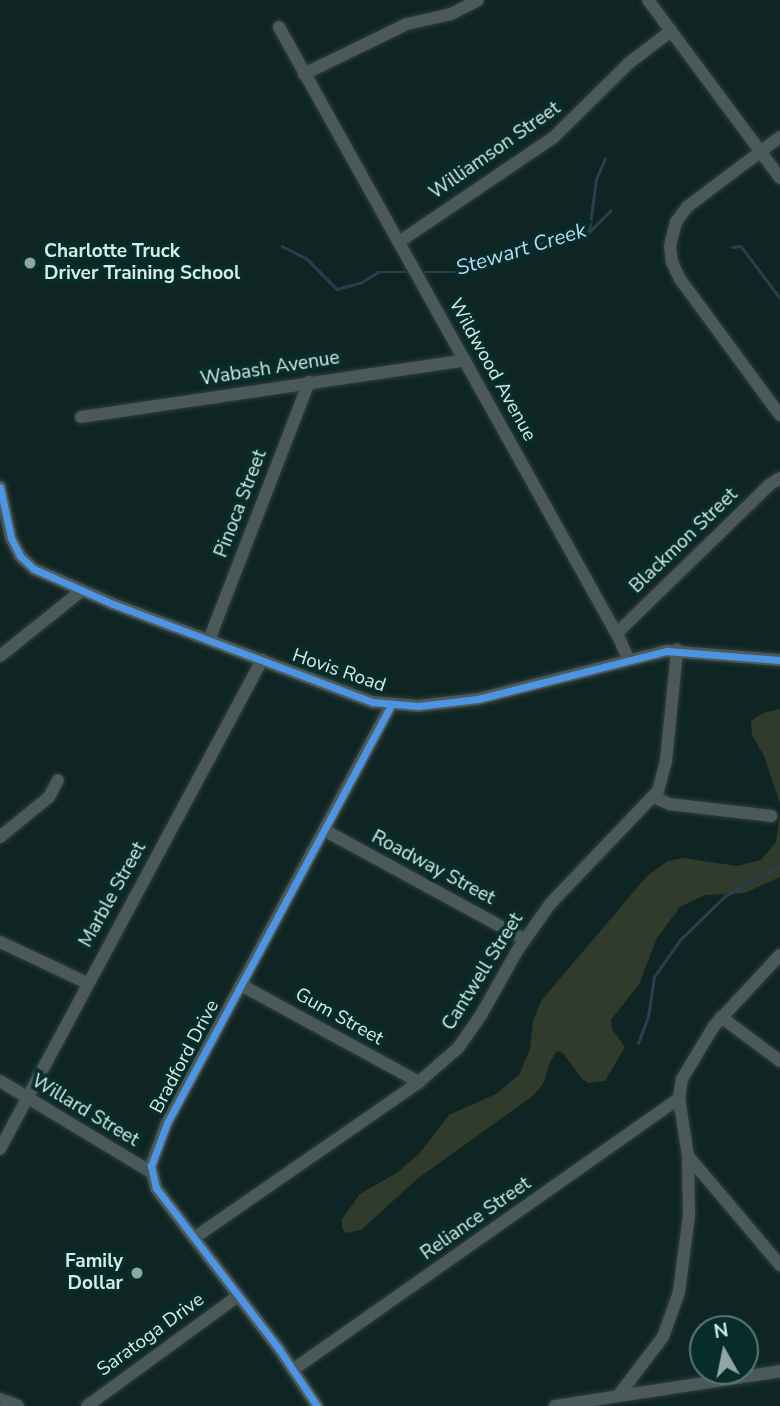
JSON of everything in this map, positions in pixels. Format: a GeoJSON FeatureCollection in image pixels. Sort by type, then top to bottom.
{"type":"FeatureCollection","features":[{"type":"Feature","properties":{"kind":"street"},"geometry":{"type":"LineString","coordinates":[[304,74],[407,24],[451,14],[478,0]]}},
{"type":"Feature","properties":{"kind":"street"},"geometry":{"type":"LineString","coordinates":[[649,0],[780,178]]}},
{"type":"Feature","properties":{"kind":"street","name":"Wildwood Avenue"},"geometry":{"type":"LineString","coordinates":[[279,27],[617,633],[629,660]]}},
{"type":"Feature","properties":{"kind":"street","name":"Williamson Street"},"geometry":{"type":"LineString","coordinates":[[399,242],[554,137],[629,63],[671,31]]}},
{"type":"Feature","properties":{"kind":"street"},"geometry":{"type":"LineString","coordinates":[[780,137],[687,207],[671,234],[671,257],[680,279],[780,415]]}},
{"type":"Feature","properties":{"kind":"street","name":"Wabash Avenue"},"geometry":{"type":"LineString","coordinates":[[81,417],[465,360]]}},
{"type":"Feature","properties":{"kind":"street","name":"Pinoca Street"},"geometry":{"type":"LineString","coordinates":[[209,640],[309,382]]}},
{"type":"Feature","properties":{"kind":"street","name":"Blackmon Street"},"geometry":{"type":"LineString","coordinates":[[617,633],[769,485],[780,478]]}},
{"type":"Feature","properties":{"kind":"street","name":"Hovis Road"},"geometry":{"type":"LineString","coordinates":[[0,487],[8,531],[20,556],[34,569],[81,591],[373,702],[418,706],[486,698],[677,650],[780,660]]}},
{"type":"Feature","properties":{"kind":"street"},"geometry":{"type":"LineString","coordinates":[[0,656],[81,591]]}},
{"type":"Feature","properties":{"kind":"street"},"geometry":{"type":"LineString","coordinates":[[677,650],[666,761],[662,781],[654,797],[668,804],[771,816]]}},
{"type":"Feature","properties":{"kind":"street","name":"Marble Street"},"geometry":{"type":"LineString","coordinates":[[0,1149],[262,660]]}},
{"type":"Feature","properties":{"kind":"street","name":"Bradford Drive"},"geometry":{"type":"LineString","coordinates":[[151,1172],[167,1123],[391,705]]}},
{"type":"Feature","properties":{"kind":"street"},"geometry":{"type":"LineString","coordinates":[[0,837],[49,797],[58,780]]}},
{"type":"Feature","properties":{"kind":"street","name":"Cantwell Street"},"geometry":{"type":"LineString","coordinates":[[194,1238],[419,1082],[458,1048],[524,939],[573,878],[654,797]]}},
{"type":"Feature","properties":{"kind":"street","name":"Roadway Street"},"geometry":{"type":"LineString","coordinates":[[324,830],[524,939]]}},
{"type":"Feature","properties":{"kind":"street"},"geometry":{"type":"LineString","coordinates":[[0,942],[87,983]]}},
{"type":"Feature","properties":{"kind":"street"},"geometry":{"type":"LineString","coordinates":[[618,1396],[652,1355],[663,1337],[675,1304],[689,1228],[688,1156],[679,1098],[690,1062],[721,1017],[780,955]]}},
{"type":"Feature","properties":{"kind":"street","name":"Gum Street"},"geometry":{"type":"LineString","coordinates":[[241,985],[419,1082]]}},
{"type":"Feature","properties":{"kind":"street"},"geometry":{"type":"LineString","coordinates":[[721,1017],[780,1061]]}},
{"type":"Feature","properties":{"kind":"street","name":"Willard Street"},"geometry":{"type":"LineString","coordinates":[[0,1082],[151,1172]]}},
{"type":"Feature","properties":{"kind":"street","name":"Reliance Street"},"geometry":{"type":"LineString","coordinates":[[294,1369],[679,1098]]}},
{"type":"Feature","properties":{"kind":"street"},"geometry":{"type":"LineString","coordinates":[[688,1156],[780,1265]]}},
{"type":"Feature","properties":{"kind":"street"},"geometry":{"type":"LineString","coordinates":[[151,1172],[156,1188],[294,1369],[317,1406]]}},
{"type":"Feature","properties":{"kind":"street","name":"Saratoga Drive"},"geometry":{"type":"LineString","coordinates":[[87,1406],[238,1296]]}},
{"type":"Feature","properties":{"kind":"street"},"geometry":{"type":"LineString","coordinates":[[555,1406],[780,1371]]}},
{"type":"Feature","properties":{"kind":"street"},"geometry":{"type":"LineString","coordinates":[[0,1399],[18,1406]]}},
{"type":"Feature","properties":{"kind":"green space"},"geometry":{"type":"Polygon","coordinates":[[[780,709],[780,803],[764,756],[752,735],[751,721],[763,713],[780,709]]]}},
{"type":"Feature","properties":{"kind":"green space"},"geometry":{"type":"Polygon","coordinates":[[[780,815],[780,877],[745,893],[705,895],[680,907],[657,938],[639,984],[611,1020],[612,1029],[625,1047],[605,1081],[589,1083],[582,1079],[563,1053],[557,1051],[550,1062],[543,1084],[534,1095],[417,1179],[361,1230],[346,1233],[342,1228],[342,1219],[360,1194],[398,1172],[419,1154],[449,1115],[496,1094],[519,1075],[530,1049],[533,1021],[541,1001],[647,876],[668,861],[683,858],[737,866],[761,860],[776,842],[780,815]]]}},
{"type":"Feature","properties":{"kind":"waterway"},"geometry":{"type":"LineString","coordinates":[[589,232],[596,179],[605,159]]}},
{"type":"Feature","properties":{"kind":"waterway","name":"Stewart Creek"},"geometry":{"type":"LineString","coordinates":[[425,272],[457,272],[529,246],[589,232],[610,211]]}},
{"type":"Feature","properties":{"kind":"waterway","name":"Stewart Creek"},"geometry":{"type":"LineString","coordinates":[[282,246],[306,258],[337,289],[360,283],[378,272],[405,272]]}},
{"type":"Feature","properties":{"kind":"waterway","name":"Stewart Creek"},"geometry":{"type":"LineString","coordinates":[[732,247],[741,246],[780,298]]}},
{"type":"Feature","properties":{"kind":"waterway"},"geometry":{"type":"LineString","coordinates":[[638,1043],[648,1017],[654,977],[680,940],[725,896],[780,866]]}},
{"type":"Feature","properties":{"kind":"cycle path"},"geometry":{"type":"LineString","coordinates":[[0,487],[11,538],[20,556],[34,569],[113,604],[373,702],[418,706],[478,699],[667,651],[780,660]]}},
{"type":"Feature","properties":{"kind":"cycle path"},"geometry":{"type":"LineString","coordinates":[[317,1406],[279,1349],[156,1188],[151,1166],[167,1123],[391,705]]}},
{"type":"Feature","properties":{"kind":"place","name":"Charlotte Truck Driver Training School"},"geometry":{"type":"Point","coordinates":[30,263]}},
{"type":"Feature","properties":{"kind":"place","name":"Family Dollar"},"geometry":{"type":"Point","coordinates":[137,1273]}}]}
